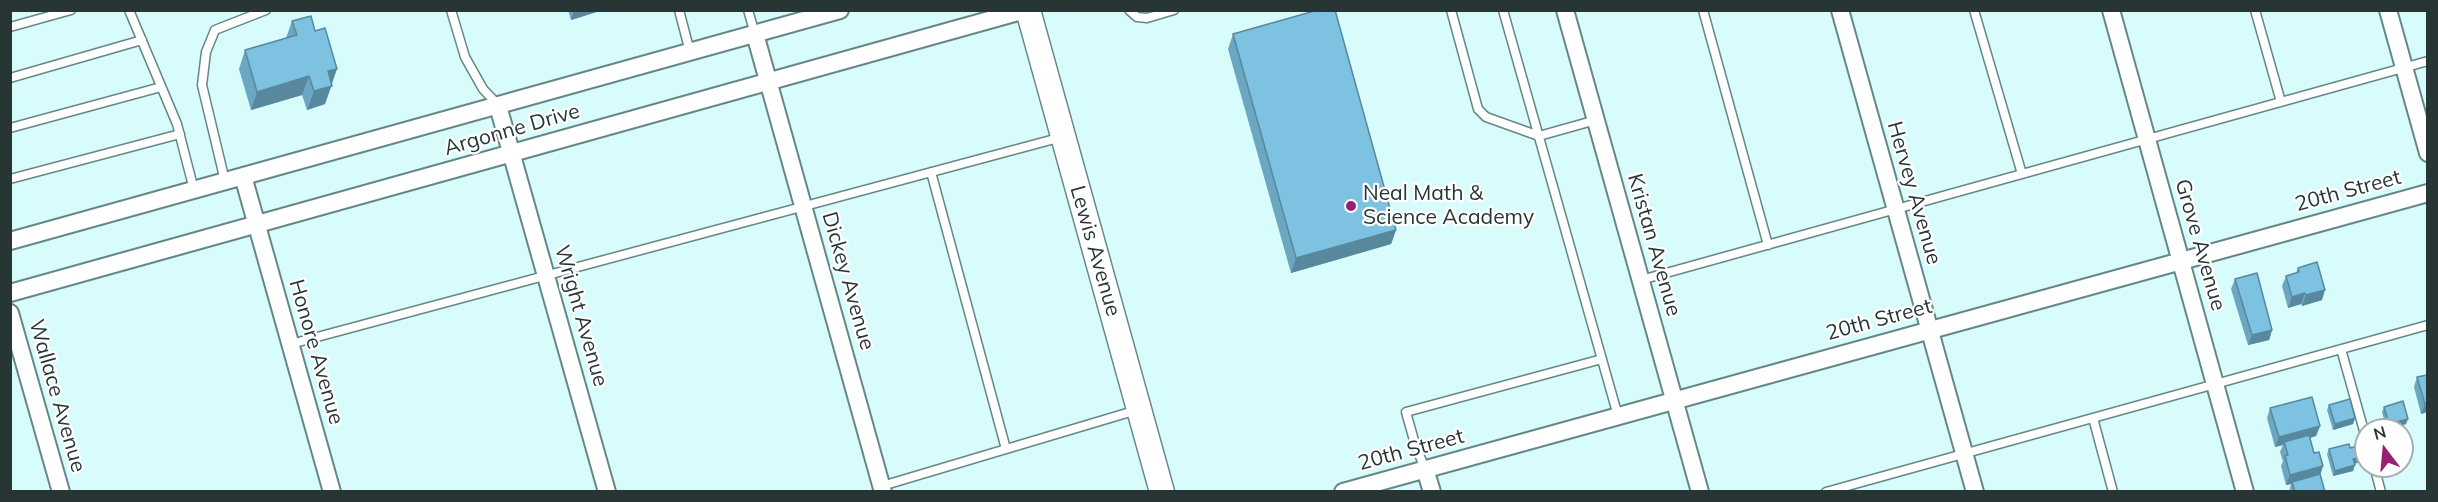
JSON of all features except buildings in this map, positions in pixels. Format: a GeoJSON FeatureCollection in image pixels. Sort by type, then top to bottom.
{"type":"FeatureCollection","features":[{"type":"Feature","properties":{"kind":"main road","name":"Lewis Avenue"},"geometry":{"type":"LineString","coordinates":[[1027,10],[1162,492]]}},
{"type":"Feature","properties":{"kind":"street","name":"Argonne Drive"},"geometry":{"type":"LineString","coordinates":[[10,241],[840,10]]}},
{"type":"Feature","properties":{"kind":"street","name":"Argonne Drive"},"geometry":{"type":"LineString","coordinates":[[10,293],[1027,10]]}},
{"type":"Feature","properties":{"kind":"street","name":"Kristan Avenue"},"geometry":{"type":"LineString","coordinates":[[1565,10],[1700,492]]}},
{"type":"Feature","properties":{"kind":"street","name":"Hervey Avenue"},"geometry":{"type":"LineString","coordinates":[[1840,10],[1975,492]]}},
{"type":"Feature","properties":{"kind":"street","name":"Grove Avenue"},"geometry":{"type":"LineString","coordinates":[[2111,10],[2245,492]]}},
{"type":"Feature","properties":{"kind":"street"},"geometry":{"type":"LineString","coordinates":[[2388,10],[2427,153]]}},
{"type":"Feature","properties":{"kind":"street","name":"Dickey Avenue"},"geometry":{"type":"LineString","coordinates":[[755,34],[882,489]]}},
{"type":"Feature","properties":{"kind":"street","name":"Wright Avenue"},"geometry":{"type":"LineString","coordinates":[[498,106],[607,492]]}},
{"type":"Feature","properties":{"kind":"street","name":"Honore Avenue"},"geometry":{"type":"LineString","coordinates":[[243,176],[332,492]]}},
{"type":"Feature","properties":{"kind":"street","name":"20th Street"},"geometry":{"type":"LineString","coordinates":[[1343,492],[2427,193]]}},
{"type":"Feature","properties":{"kind":"street","name":"Wallace Avenue"},"geometry":{"type":"LineString","coordinates":[[10,313],[61,492]]}},
{"type":"Feature","properties":{"kind":"street"},"geometry":{"type":"LineString","coordinates":[[1425,469],[1432,492]]}},
{"type":"Feature","properties":{"kind":"lane"},"geometry":{"type":"LineString","coordinates":[[10,27],[71,10]]}},
{"type":"Feature","properties":{"kind":"lane"},"geometry":{"type":"LineString","coordinates":[[129,10],[180,134],[194,190]]}},
{"type":"Feature","properties":{"kind":"lane"},"geometry":{"type":"LineString","coordinates":[[225,181],[202,85],[206,52],[215,30],[266,10]]}},
{"type":"Feature","properties":{"kind":"lane"},"geometry":{"type":"LineString","coordinates":[[451,10],[465,57],[483,89],[498,106]]}},
{"type":"Feature","properties":{"kind":"lane"},"geometry":{"type":"LineString","coordinates":[[679,10],[690,52]]}},
{"type":"Feature","properties":{"kind":"lane"},"geometry":{"type":"LineString","coordinates":[[748,10],[755,34]]}},
{"type":"Feature","properties":{"kind":"lane"},"geometry":{"type":"LineString","coordinates":[[1129,10],[1137,17],[1147,18],[1174,10]]}},
{"type":"Feature","properties":{"kind":"lane"},"geometry":{"type":"LineString","coordinates":[[1451,10],[1478,109],[1486,117],[1539,136],[1596,120]]}},
{"type":"Feature","properties":{"kind":"lane"},"geometry":{"type":"LineString","coordinates":[[1503,10],[1618,416]]}},
{"type":"Feature","properties":{"kind":"lane"},"geometry":{"type":"LineString","coordinates":[[1703,10],[1768,245]]}},
{"type":"Feature","properties":{"kind":"lane"},"geometry":{"type":"LineString","coordinates":[[1974,10],[2022,174]]}},
{"type":"Feature","properties":{"kind":"lane"},"geometry":{"type":"LineString","coordinates":[[2255,10],[2281,102]]}},
{"type":"Feature","properties":{"kind":"lane"},"geometry":{"type":"LineString","coordinates":[[10,78],[142,40]]}},
{"type":"Feature","properties":{"kind":"lane"},"geometry":{"type":"LineString","coordinates":[[1641,280],[2427,61]]}},
{"type":"Feature","properties":{"kind":"lane"},"geometry":{"type":"LineString","coordinates":[[10,128],[161,87]]}},
{"type":"Feature","properties":{"kind":"lane"},"geometry":{"type":"LineString","coordinates":[[10,179],[180,134]]}},
{"type":"Feature","properties":{"kind":"lane"},"geometry":{"type":"LineString","coordinates":[[291,344],[1063,136]]}},
{"type":"Feature","properties":{"kind":"lane"},"geometry":{"type":"LineString","coordinates":[[931,172],[1006,449]]}},
{"type":"Feature","properties":{"kind":"lane"},"geometry":{"type":"LineString","coordinates":[[1826,492],[2427,326]]}},
{"type":"Feature","properties":{"kind":"lane"},"geometry":{"type":"LineString","coordinates":[[2341,349],[2360,418]]}},
{"type":"Feature","properties":{"kind":"lane"},"geometry":{"type":"LineString","coordinates":[[1425,469],[1406,412],[1602,359]]}},
{"type":"Feature","properties":{"kind":"lane"},"geometry":{"type":"LineString","coordinates":[[882,489],[1006,449],[1139,410]]}},
{"type":"Feature","properties":{"kind":"lane"},"geometry":{"type":"LineString","coordinates":[[2093,418],[2113,492]]}},
{"type":"Feature","properties":{"kind":"place","name":"Neal Math & Science Academy"},"geometry":{"type":"Point","coordinates":[1351,206]}}]}
